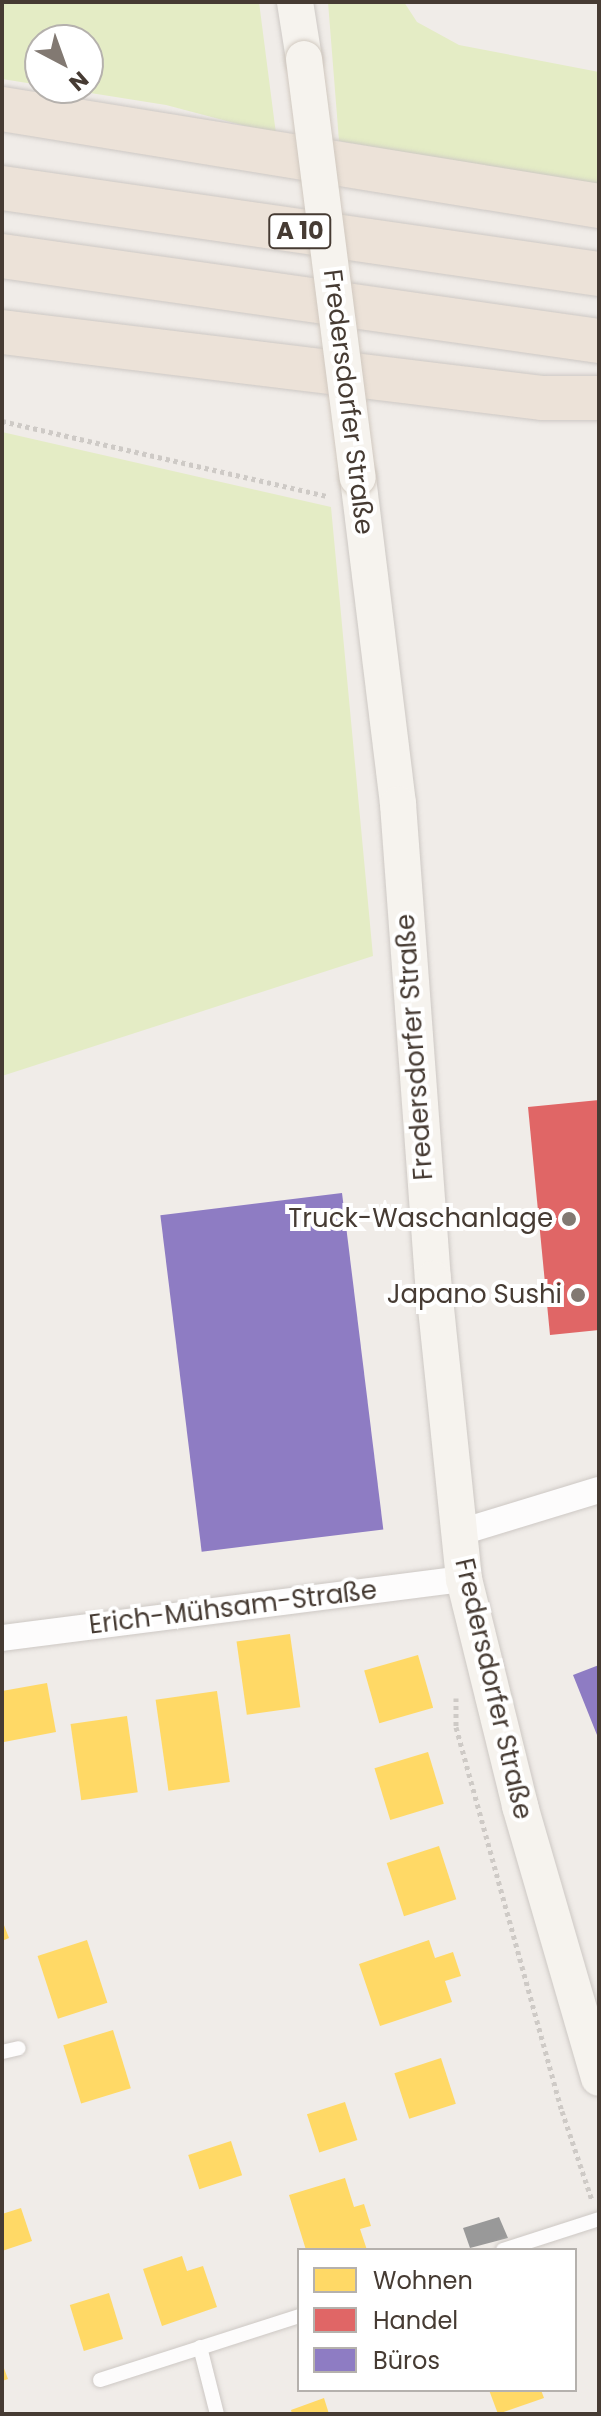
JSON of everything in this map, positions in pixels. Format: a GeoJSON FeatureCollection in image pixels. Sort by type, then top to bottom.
{"type":"FeatureCollection","features":[{"type":"Feature","properties":{"kind":"highway"},"geometry":{"type":"LineString","coordinates":[[2,109],[574,198],[599,206]]}},
{"type":"Feature","properties":{"kind":"highway","name":"A 10"},"geometry":{"type":"LineString","coordinates":[[2,188],[599,274]]}},
{"type":"Feature","properties":{"kind":"highway"},"geometry":{"type":"LineString","coordinates":[[2,256],[599,341]]}},
{"type":"Feature","properties":{"kind":"highway"},"geometry":{"type":"LineString","coordinates":[[2,332],[543,398],[599,398]]}},
{"type":"Feature","properties":{"kind":"street","name":"Fredersdorfer Straße"},"geometry":{"type":"LineString","coordinates":[[295,2],[398,804],[433,1279],[464,1579],[520,1806],[599,2078]]}},
{"type":"Feature","properties":{"kind":"street"},"geometry":{"type":"LineString","coordinates":[[458,1533],[599,1490]]}},
{"type":"Feature","properties":{"kind":"street","name":"Erich-Mühsam-Straße"},"geometry":{"type":"LineString","coordinates":[[2,1638],[464,1579]]}},
{"type":"Feature","properties":{"kind":"lane"},"geometry":{"type":"LineString","coordinates":[[2,2052],[19,2048]]}},
{"type":"Feature","properties":{"kind":"lane"},"geometry":{"type":"LineString","coordinates":[[509,2248],[599,2219]]}},
{"type":"Feature","properties":{"kind":"lane"},"geometry":{"type":"LineString","coordinates":[[100,2380],[297,2317]]}},
{"type":"Feature","properties":{"kind":"lane"},"geometry":{"type":"LineString","coordinates":[[200,2347],[217,2414]]}},
{"type":"Feature","properties":{"kind":"path"},"geometry":{"type":"LineString","coordinates":[[2,421],[342,499],[359,488]]}},
{"type":"Feature","properties":{"kind":"path"},"geometry":{"type":"LineString","coordinates":[[457,1683],[456,1727],[562,2111],[599,2219]]}},
{"type":"Feature","properties":{"kind":"green space"},"geometry":{"type":"Polygon","coordinates":[[[2,2],[259,2],[276,134],[166,105],[104,95],[104,24],[24,24],[24,82],[2,79],[2,2]]]}},
{"type":"Feature","properties":{"kind":"green space"},"geometry":{"type":"Polygon","coordinates":[[[328,2],[404,2],[417,22],[459,45],[599,72],[599,187],[339,141],[328,2]]]}},
{"type":"Feature","properties":{"kind":"green space"},"geometry":{"type":"Polygon","coordinates":[[[2,432],[331,507],[373,956],[2,1076],[2,432]]]}},
{"type":"Feature","properties":{"kind":"building: Wohnen"},"geometry":{"type":"Polygon","coordinates":[[[290,1634],[300,1707],[247,1715],[237,1642],[290,1634]]]}},
{"type":"Feature","properties":{"kind":"building: Wohnen"},"geometry":{"type":"Polygon","coordinates":[[[418,1655],[433,1708],[379,1723],[364,1670],[418,1655]]]}},
{"type":"Feature","properties":{"kind":"building: Wohnen"},"geometry":{"type":"Polygon","coordinates":[[[47,1683],[56,1732],[4,1742],[2,1691],[47,1683]]]}},
{"type":"Feature","properties":{"kind":"building: Wohnen"},"geometry":{"type":"Polygon","coordinates":[[[217,1691],[230,1782],[168,1791],[156,1700],[217,1691]]]}},
{"type":"Feature","properties":{"kind":"building: Wohnen"},"geometry":{"type":"Polygon","coordinates":[[[127,1716],[138,1792],[81,1800],[71,1724],[127,1716]]]}},
{"type":"Feature","properties":{"kind":"building: Wohnen"},"geometry":{"type":"Polygon","coordinates":[[[428,1752],[444,1804],[390,1820],[374,1768],[428,1752]]]}},
{"type":"Feature","properties":{"kind":"building: Wohnen"},"geometry":{"type":"Polygon","coordinates":[[[439,1846],[456,1899],[404,1916],[387,1863],[439,1846]]]}},
{"type":"Feature","properties":{"kind":"building: Wohnen"},"geometry":{"type":"Polygon","coordinates":[[[2,1920],[9,1938],[2,1941],[2,1920]]]}},
{"type":"Feature","properties":{"kind":"building: Wohnen"},"geometry":{"type":"Polygon","coordinates":[[[87,1940],[107,2003],[58,2019],[38,1956],[87,1940]]]}},
{"type":"Feature","properties":{"kind":"building: Wohnen"},"geometry":{"type":"Polygon","coordinates":[[[429,1940],[435,1958],[453,1952],[461,1976],[445,1981],[452,2002],[380,2026],[359,1964],[429,1940]]]}},
{"type":"Feature","properties":{"kind":"building: Wohnen"},"geometry":{"type":"Polygon","coordinates":[[[113,2030],[131,2088],[81,2104],[63,2045],[113,2030]]]}},
{"type":"Feature","properties":{"kind":"building: Wohnen"},"geometry":{"type":"Polygon","coordinates":[[[441,2058],[456,2104],[409,2119],[394,2073],[441,2058]]]}},
{"type":"Feature","properties":{"kind":"building: Wohnen"},"geometry":{"type":"Polygon","coordinates":[[[345,2102],[357,2140],[319,2152],[307,2114],[345,2102]]]}},
{"type":"Feature","properties":{"kind":"building: Wohnen"},"geometry":{"type":"Polygon","coordinates":[[[231,2141],[242,2175],[199,2189],[188,2155],[231,2141]]]}},
{"type":"Feature","properties":{"kind":"building: Wohnen"},"geometry":{"type":"Polygon","coordinates":[[[345,2178],[354,2207],[364,2204],[371,2226],[360,2229],[366,2248],[305,2248],[289,2195],[345,2178]]]}},
{"type":"Feature","properties":{"kind":"building: Wohnen"},"geometry":{"type":"Polygon","coordinates":[[[21,2208],[32,2241],[2,2251],[2,2214],[21,2208]]]}},
{"type":"Feature","properties":{"kind":"building: Wohnen"},"geometry":{"type":"Polygon","coordinates":[[[182,2256],[187,2271],[203,2266],[217,2307],[162,2326],[143,2269],[182,2256]]]}},
{"type":"Feature","properties":{"kind":"building: Wohnen"},"geometry":{"type":"Polygon","coordinates":[[[109,2293],[123,2339],[84,2351],[70,2305],[109,2293]]]}},
{"type":"Feature","properties":{"kind":"building: Wohnen"},"geometry":{"type":"Polygon","coordinates":[[[2,2363],[8,2379],[2,2381],[2,2363]]]}},
{"type":"Feature","properties":{"kind":"building: Wohnen"},"geometry":{"type":"Polygon","coordinates":[[[490,2392],[542,2392],[544,2398],[498,2414],[490,2392]]]}},
{"type":"Feature","properties":{"kind":"building: Wohnen"},"geometry":{"type":"Polygon","coordinates":[[[324,2398],[329,2414],[292,2414],[291,2410],[324,2398]]]}},
{"type":"Feature","properties":{"kind":"building: Handel","name":"Truck-Waschanlage"},"geometry":{"type":"Polygon","coordinates":[[[599,1100],[599,1330],[550,1335],[528,1107],[599,1100]]]}},
{"type":"Feature","properties":{"kind":"building: Büros"},"geometry":{"type":"Polygon","coordinates":[[[342,1193],[383,1529],[202,1552],[160,1215],[342,1193]]]}},
{"type":"Feature","properties":{"kind":"building: Büros"},"geometry":{"type":"Polygon","coordinates":[[[599,1665],[599,1740],[573,1675],[599,1665]]]}},
{"type":"Feature","properties":{"kind":"building: Industrie"},"geometry":{"type":"Polygon","coordinates":[[[499,2217],[508,2238],[470,2248],[463,2228],[499,2217]]]}},
{"type":"Feature","properties":{"kind":"place","name":"Truck-Waschanlage"},"geometry":{"type":"Point","coordinates":[569,1219]}},
{"type":"Feature","properties":{"kind":"place","name":"Japano Sushi"},"geometry":{"type":"Point","coordinates":[578,1295]}}]}
